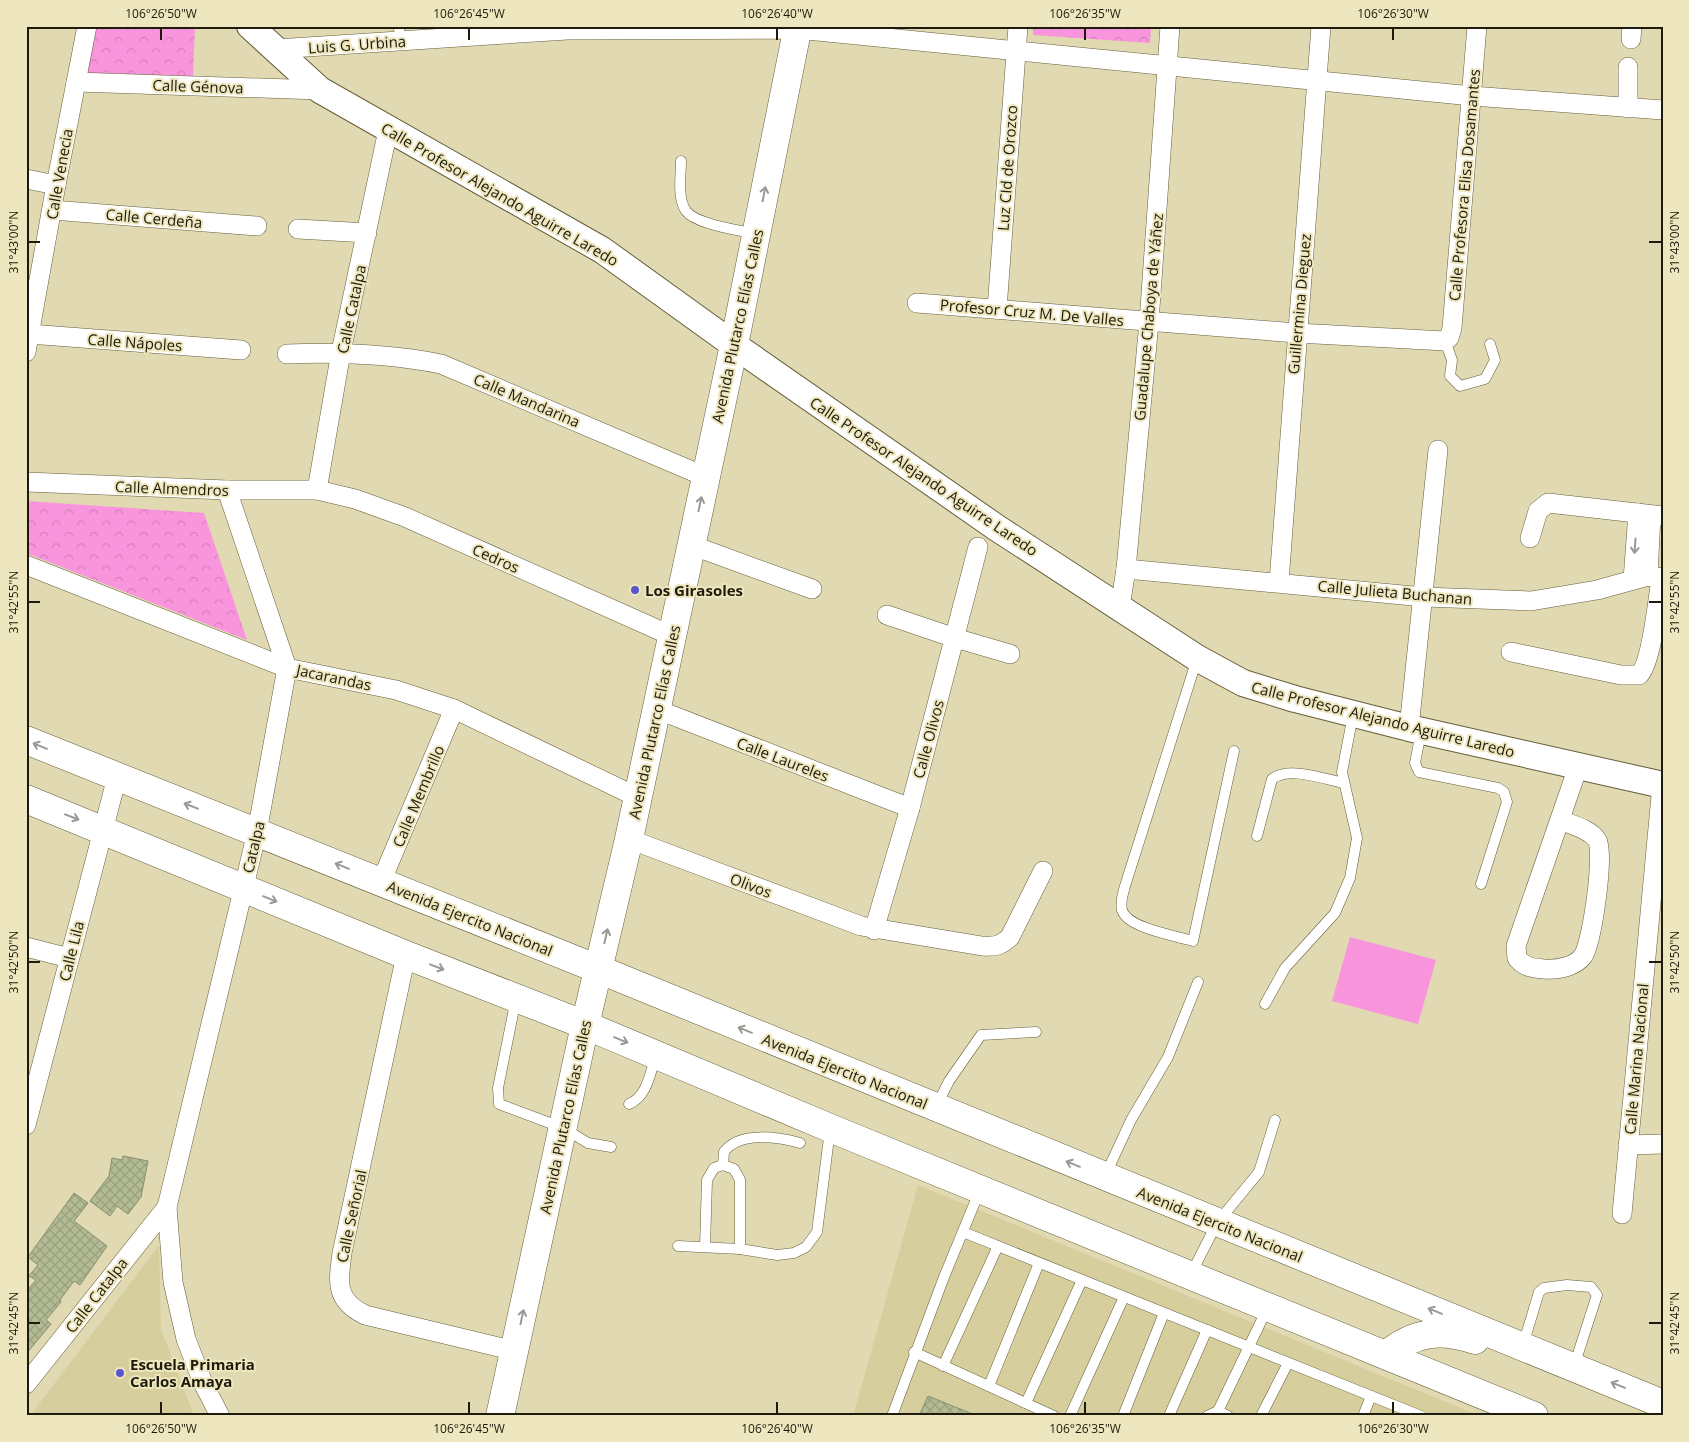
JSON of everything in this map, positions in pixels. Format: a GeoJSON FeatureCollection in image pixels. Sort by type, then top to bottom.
{"type":"FeatureCollection","features":[{"type":"Feature","properties":{"kind":"main road","name":"Avenida Plutarco Elías Calles"},"geometry":{"type":"LineString","coordinates":[[500,1416],[585,1025],[629,839],[734,345],[797,27]]}},
{"type":"Feature","properties":{"kind":"main road","name":"Avenida Ejercito Nacional"},"geometry":{"type":"LineString","coordinates":[[26,740],[598,970],[1663,1404]]}},
{"type":"Feature","properties":{"kind":"main road"},"geometry":{"type":"LineString","coordinates":[[26,799],[406,955],[585,1025],[830,1128],[1268,1306],[1386,1355],[1515,1412]]}},
{"type":"Feature","properties":{"kind":"main road"},"geometry":{"type":"LineString","coordinates":[[1386,1355],[1403,1343],[1429,1334],[1446,1332],[1486,1344],[1510,1341]]}},
{"type":"Feature","properties":{"kind":"street","name":"Calle Venecia"},"geometry":{"type":"LineString","coordinates":[[28,343],[87,26]]}},
{"type":"Feature","properties":{"kind":"street","name":"Calle Profesor Alejando Aguirre Laredo"},"geometry":{"type":"LineString","coordinates":[[250,26],[320,90],[602,250],[734,345],[997,528],[1197,658],[1243,683],[1415,729],[1662,785]]}},
{"type":"Feature","properties":{"kind":"street","name":"Luz CId de Orozco"},"geometry":{"type":"LineString","coordinates":[[997,309],[1018,26]]}},
{"type":"Feature","properties":{"kind":"street","name":"Guadalupe Chaboya de Yáñez"},"geometry":{"type":"LineString","coordinates":[[1120,607],[1126,570],[1149,322],[1170,26]]}},
{"type":"Feature","properties":{"kind":"street","name":"Guillermina Dieguez"},"geometry":{"type":"LineString","coordinates":[[1279,582],[1321,26]]}},
{"type":"Feature","properties":{"kind":"street","name":"Calle Profesora Elisa Dosamantes"},"geometry":{"type":"LineString","coordinates":[[1445,341],[1451,334],[1477,26]]}},
{"type":"Feature","properties":{"kind":"street","name":"Luis G. Urbina"},"geometry":{"type":"LineString","coordinates":[[276,49],[399,34],[445,32],[567,28],[797,27],[1472,96],[1663,110]]}},
{"type":"Feature","properties":{"kind":"street"},"geometry":{"type":"LineString","coordinates":[[1628,67],[1628,108]]}},
{"type":"Feature","properties":{"kind":"street","name":"Calle Génova"},"geometry":{"type":"LineString","coordinates":[[76,82],[320,90]]}},
{"type":"Feature","properties":{"kind":"street","name":"Calle Catalpa"},"geometry":{"type":"LineString","coordinates":[[317,490],[341,352],[388,130]]}},
{"type":"Feature","properties":{"kind":"street"},"geometry":{"type":"LineString","coordinates":[[26,179],[56,185]]}},
{"type":"Feature","properties":{"kind":"street","name":"Calle Cerdeña"},"geometry":{"type":"LineString","coordinates":[[52,210],[256,226]]}},
{"type":"Feature","properties":{"kind":"street"},"geometry":{"type":"LineString","coordinates":[[298,229],[367,233]]}},
{"type":"Feature","properties":{"kind":"street","name":"Profesor Cruz M. De Valles"},"geometry":{"type":"LineString","coordinates":[[917,303],[1297,333],[1445,341]]}},
{"type":"Feature","properties":{"kind":"street","name":"Calle Nápoles"},"geometry":{"type":"LineString","coordinates":[[28,343],[241,350]]}},
{"type":"Feature","properties":{"kind":"street","name":"Calle Mandarina"},"geometry":{"type":"LineString","coordinates":[[287,354],[341,352],[409,358],[441,364],[706,477]]}},
{"type":"Feature","properties":{"kind":"street"},"geometry":{"type":"LineString","coordinates":[[1415,729],[1424,597],[1438,450]]}},
{"type":"Feature","properties":{"kind":"street","name":"Calle Almendros"},"geometry":{"type":"LineString","coordinates":[[26,482],[228,490],[317,490]]}},
{"type":"Feature","properties":{"kind":"street","name":"Catalpa"},"geometry":{"type":"LineString","coordinates":[[167,1207],[257,832],[287,668],[228,490]]}},
{"type":"Feature","properties":{"kind":"street","name":"Cedros"},"geometry":{"type":"LineString","coordinates":[[317,490],[355,499],[405,517],[672,636]]}},
{"type":"Feature","properties":{"kind":"street"},"geometry":{"type":"LineString","coordinates":[[1511,652],[1621,675],[1639,675],[1644,669],[1648,655],[1651,578],[1650,515],[1548,503],[1538,511],[1530,538]]}},
{"type":"Feature","properties":{"kind":"street"},"geometry":{"type":"LineString","coordinates":[[691,545],[812,590]]}},
{"type":"Feature","properties":{"kind":"street","name":"Calle Olivos"},"geometry":{"type":"LineString","coordinates":[[874,930],[910,808],[978,547]]}},
{"type":"Feature","properties":{"kind":"street","name":"Jacarandas"},"geometry":{"type":"LineString","coordinates":[[26,564],[287,668],[396,690],[454,709],[637,797]]}},
{"type":"Feature","properties":{"kind":"street","name":"Calle Julieta Buchanan"},"geometry":{"type":"LineString","coordinates":[[1126,570],[1279,582],[1424,597],[1531,601],[1597,590],[1651,578]]}},
{"type":"Feature","properties":{"kind":"street"},"geometry":{"type":"LineString","coordinates":[[887,615],[1010,654]]}},
{"type":"Feature","properties":{"kind":"street","name":"Calle Membrillo"},"geometry":{"type":"LineString","coordinates":[[381,882],[454,709]]}},
{"type":"Feature","properties":{"kind":"street","name":"Calle Laureles"},"geometry":{"type":"LineString","coordinates":[[656,709],[910,808]]}},
{"type":"Feature","properties":{"kind":"street"},"geometry":{"type":"LineString","coordinates":[[1560,820],[1590,832],[1597,840],[1600,852],[1596,902],[1588,942],[1583,956],[1572,965],[1547,969],[1527,967],[1517,958],[1516,946],[1578,767]]}},
{"type":"Feature","properties":{"kind":"street","name":"Calle Lila"},"geometry":{"type":"LineString","coordinates":[[26,1125],[117,777]]}},
{"type":"Feature","properties":{"kind":"street","name":"Calle Marina Nacional"},"geometry":{"type":"LineString","coordinates":[[1622,1214],[1662,785]]}},
{"type":"Feature","properties":{"kind":"street","name":"Olivos"},"geometry":{"type":"LineString","coordinates":[[629,839],[874,930],[982,946],[995,947],[1003,944],[1010,937],[1043,871]]}},
{"type":"Feature","properties":{"kind":"street"},"geometry":{"type":"LineString","coordinates":[[27,947],[69,958]]}},
{"type":"Feature","properties":{"kind":"street","name":"Calle Señorial"},"geometry":{"type":"LineString","coordinates":[[406,955],[342,1253],[339,1275],[340,1291],[352,1308],[365,1314],[515,1351]]}},
{"type":"Feature","properties":{"kind":"street"},"geometry":{"type":"LineString","coordinates":[[1628,1145],[1663,1144]]}},
{"type":"Feature","properties":{"kind":"street"},"geometry":{"type":"LineString","coordinates":[[167,1207],[173,1282],[186,1339],[203,1383],[220,1416]]}},
{"type":"Feature","properties":{"kind":"street","name":"Calle Catalpa"},"geometry":{"type":"LineString","coordinates":[[26,1384],[167,1207]]}},
{"type":"Feature","properties":{"kind":"lane"},"geometry":{"type":"LineString","coordinates":[[681,161],[681,194],[686,211],[695,219],[756,234]]}},
{"type":"Feature","properties":{"kind":"lane"},"geometry":{"type":"LineString","coordinates":[[1445,341],[1452,360],[1450,376],[1460,386],[1485,378],[1495,360],[1490,344]]}},
{"type":"Feature","properties":{"kind":"lane"},"geometry":{"type":"LineString","coordinates":[[1197,658],[1125,886],[1121,904],[1122,912],[1127,919],[1141,926],[1193,941],[1234,751]]}},
{"type":"Feature","properties":{"kind":"lane"},"geometry":{"type":"LineString","coordinates":[[1265,1004],[1286,968],[1335,913],[1350,878],[1357,838],[1342,772],[1354,714]]}},
{"type":"Feature","properties":{"kind":"lane"},"geometry":{"type":"LineString","coordinates":[[1415,729],[1414,763],[1419,772],[1498,788],[1504,792],[1507,802],[1482,884]]}},
{"type":"Feature","properties":{"kind":"lane"},"geometry":{"type":"LineString","coordinates":[[1257,836],[1272,779],[1278,775],[1293,774],[1344,783]]}},
{"type":"Feature","properties":{"kind":"lane"},"geometry":{"type":"LineString","coordinates":[[1104,1176],[1131,1120],[1168,1057],[1198,982]]}},
{"type":"Feature","properties":{"kind":"lane"},"geometry":{"type":"LineString","coordinates":[[516,998],[497,1098],[499,1104],[504,1108],[563,1128],[588,1142],[611,1147]]}},
{"type":"Feature","properties":{"kind":"lane"},"geometry":{"type":"LineString","coordinates":[[936,1108],[950,1081],[981,1035],[1036,1032]]}},
{"type":"Feature","properties":{"kind":"lane"},"geometry":{"type":"LineString","coordinates":[[629,1104],[636,1101],[643,1093],[656,1055]]}},
{"type":"Feature","properties":{"kind":"lane"},"geometry":{"type":"LineString","coordinates":[[1190,1275],[1217,1223],[1259,1172],[1275,1120]]}},
{"type":"Feature","properties":{"kind":"lane"},"geometry":{"type":"LineString","coordinates":[[678,1246],[740,1249],[777,1255],[794,1253],[806,1247],[817,1232],[830,1128]]}},
{"type":"Feature","properties":{"kind":"lane"},"geometry":{"type":"LineString","coordinates":[[723,1165],[724,1152],[736,1141],[776,1138],[800,1143]]}},
{"type":"Feature","properties":{"kind":"lane"},"geometry":{"type":"LineString","coordinates":[[705,1247],[707,1180],[714,1168],[723,1165],[734,1169],[740,1180],[740,1249]]}},
{"type":"Feature","properties":{"kind":"lane"},"geometry":{"type":"LineString","coordinates":[[892,1416],[914,1352],[981,1189]]}},
{"type":"Feature","properties":{"kind":"lane"},"geometry":{"type":"LineString","coordinates":[[963,1232],[1416,1415]]}},
{"type":"Feature","properties":{"kind":"lane"},"geometry":{"type":"LineString","coordinates":[[943,1366],[998,1246]]}},
{"type":"Feature","properties":{"kind":"lane"},"geometry":{"type":"LineString","coordinates":[[988,1386],[1039,1263]]}},
{"type":"Feature","properties":{"kind":"lane"},"geometry":{"type":"LineString","coordinates":[[1026,1403],[1082,1280]]}},
{"type":"Feature","properties":{"kind":"lane"},"geometry":{"type":"LineString","coordinates":[[1510,1341],[1539,1292],[1544,1288],[1567,1285],[1591,1287],[1598,1294],[1573,1367]]}},
{"type":"Feature","properties":{"kind":"lane"},"geometry":{"type":"LineString","coordinates":[[1070,1416],[1124,1297]]}},
{"type":"Feature","properties":{"kind":"lane"},"geometry":{"type":"LineString","coordinates":[[1207,1416],[1218,1411],[1250,1348],[1268,1306]]}},
{"type":"Feature","properties":{"kind":"lane"},"geometry":{"type":"LineString","coordinates":[[1123,1416],[1164,1313]]}},
{"type":"Feature","properties":{"kind":"lane"},"geometry":{"type":"LineString","coordinates":[[1169,1416],[1207,1330]]}},
{"type":"Feature","properties":{"kind":"lane"},"geometry":{"type":"LineString","coordinates":[[914,1352],[1054,1416]]}},
{"type":"Feature","properties":{"kind":"lane"},"geometry":{"type":"LineString","coordinates":[[1261,1416],[1288,1362]]}},
{"type":"Feature","properties":{"kind":"lane"},"geometry":{"type":"LineString","coordinates":[[1363,1416],[1372,1396]]}},
{"type":"Feature","properties":{"kind":"lane"},"geometry":{"type":"LineString","coordinates":[[1218,1411],[1228,1416]]}},
{"type":"Feature","properties":{"kind":"shaded area"},"geometry":{"type":"Polygon","coordinates":[[[918,1185],[1480,1416],[853,1416],[918,1185]]]}},
{"type":"Feature","properties":{"kind":"shaded area","name":"Escuela Primaria Carlos Amaya"},"geometry":{"type":"Polygon","coordinates":[[[159,1245],[161,1329],[194,1416],[30,1416],[159,1245]]]}},
{"type":"Feature","properties":{"kind":"green space"},"geometry":{"type":"Polygon","coordinates":[[[95,26],[195,26],[193,76],[86,74],[95,26]]]}},
{"type":"Feature","properties":{"kind":"green space"},"geometry":{"type":"Polygon","coordinates":[[[1033,26],[1151,26],[1150,43],[1033,35],[1033,26]]]}},
{"type":"Feature","properties":{"kind":"green space"},"geometry":{"type":"Polygon","coordinates":[[[26,501],[204,513],[247,640],[26,553],[26,501]]]}},
{"type":"Feature","properties":{"kind":"green space"},"geometry":{"type":"Polygon","coordinates":[[[1350,937],[1436,960],[1418,1024],[1332,1001],[1350,937]]]}},
{"type":"Feature","properties":{"kind":"building"},"geometry":{"type":"Polygon","coordinates":[[[123,1156],[148,1161],[141,1197],[128,1214],[117,1206],[110,1216],[90,1201],[109,1176],[112,1158],[122,1160],[123,1156]]]}},
{"type":"Feature","properties":{"kind":"building"},"geometry":{"type":"Polygon","coordinates":[[[74,1193],[88,1203],[74,1221],[107,1246],[80,1285],[74,1281],[60,1300],[61,1302],[46,1320],[51,1324],[26,1354],[26,1292],[36,1280],[29,1276],[38,1265],[28,1257],[74,1193]]]}},
{"type":"Feature","properties":{"kind":"building"},"geometry":{"type":"Polygon","coordinates":[[[928,1396],[975,1415],[975,1416],[919,1416],[928,1396]]]}},
{"type":"Feature","properties":{"kind":"place","name":"Los Girasoles"},"geometry":{"type":"Point","coordinates":[635,590]}},
{"type":"Feature","properties":{"kind":"place","name":"Escuela Primaria Carlos Amaya"},"geometry":{"type":"Point","coordinates":[120,1373]}}]}
